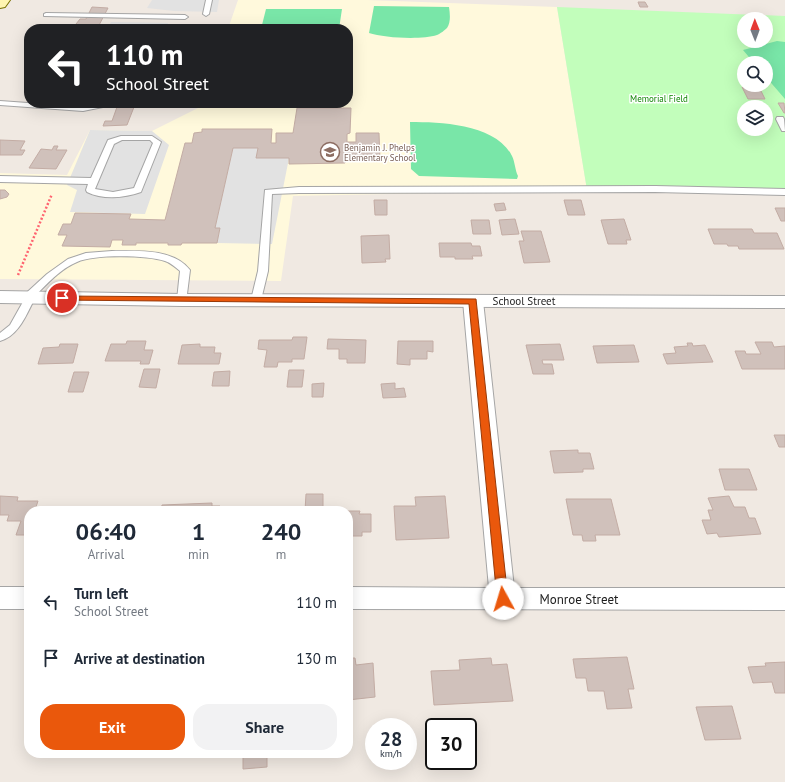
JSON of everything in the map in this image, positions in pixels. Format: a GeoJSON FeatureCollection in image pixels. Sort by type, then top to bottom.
{"type":"FeatureCollection","features":[{"type":"Feature","properties":{"kind":"main road"},"geometry":{"type":"LineString","coordinates":[[0,4],[3,0]]}},
{"type":"Feature","properties":{"kind":"street","name":"School Street"},"geometry":{"type":"LineString","coordinates":[[0,297],[182,300],[785,302]]}},
{"type":"Feature","properties":{"kind":"street"},"geometry":{"type":"LineString","coordinates":[[473,301],[503,599]]}},
{"type":"Feature","properties":{"kind":"street"},"geometry":{"type":"LineString","coordinates":[[0,598],[24,598]]}},
{"type":"Feature","properties":{"kind":"street","name":"Monroe Street"},"geometry":{"type":"LineString","coordinates":[[353,598],[785,600]]}},
{"type":"Feature","properties":{"kind":"lane"},"geometry":{"type":"LineString","coordinates":[[206,14],[209,0]]}},
{"type":"Feature","properties":{"kind":"lane"},"geometry":{"type":"LineString","coordinates":[[46,15],[185,17]]}},
{"type":"Feature","properties":{"kind":"lane"},"geometry":{"type":"LineString","coordinates":[[0,103],[24,105]]}},
{"type":"Feature","properties":{"kind":"lane"},"geometry":{"type":"LineString","coordinates":[[69,108],[88,108]]}},
{"type":"Feature","properties":{"kind":"lane"},"geometry":{"type":"LineString","coordinates":[[780,119],[785,128]]}},
{"type":"Feature","properties":{"kind":"lane"},"geometry":{"type":"LineString","coordinates":[[121,138],[152,138],[157,142],[138,190],[130,194],[95,193],[90,190],[93,181],[111,142],[121,138]]}},
{"type":"Feature","properties":{"kind":"lane"},"geometry":{"type":"LineString","coordinates":[[0,179],[93,181]]}},
{"type":"Feature","properties":{"kind":"lane"},"geometry":{"type":"LineString","coordinates":[[256,300],[263,271],[268,192],[299,190],[656,189],[785,192]]}},
{"type":"Feature","properties":{"kind":"lane"},"geometry":{"type":"LineString","coordinates":[[0,338],[14,327],[28,298],[50,276],[76,258],[105,253],[144,254],[174,261],[185,270],[182,300]]}},
{"type":"Feature","properties":{"kind":"path"},"geometry":{"type":"LineString","coordinates":[[18,276],[58,180]]}},
{"type":"Feature","properties":{"kind":"shaded area"},"geometry":{"type":"Polygon","coordinates":[[[152,0],[219,0],[217,12],[174,11],[147,8],[152,0]]]}},
{"type":"Feature","properties":{"kind":"shaded area","name":"Benjamin J. Phelps Elementary School"},"geometry":{"type":"Polygon","coordinates":[[[238,0],[367,0],[557,7],[587,190],[293,196],[281,281],[0,279],[0,173],[67,175],[90,130],[152,131],[198,108],[353,108],[353,24],[230,24],[238,0]]]}},
{"type":"Feature","properties":{"kind":"shaded area"},"geometry":{"type":"Polygon","coordinates":[[[111,22],[168,23],[168,24],[110,24],[111,22]]]}},
{"type":"Feature","properties":{"kind":"shaded area"},"geometry":{"type":"Polygon","coordinates":[[[90,130],[152,131],[169,145],[145,214],[70,212],[77,190],[67,185],[90,130]]]}},
{"type":"Feature","properties":{"kind":"shaded area"},"geometry":{"type":"Polygon","coordinates":[[[233,148],[258,148],[256,158],[289,158],[272,244],[217,243],[220,229],[215,228],[233,148]]]}},
{"type":"Feature","properties":{"kind":"green space"},"geometry":{"type":"Polygon","coordinates":[[[374,6],[449,7],[449,23],[447,28],[442,32],[430,37],[403,38],[376,35],[369,33],[374,6]]]}},
{"type":"Feature","properties":{"kind":"green space","name":"Memorial Field"},"geometry":{"type":"Polygon","coordinates":[[[557,7],[737,14],[737,48],[773,48],[773,16],[785,16],[785,192],[587,190],[557,7]]]}},
{"type":"Feature","properties":{"kind":"green space"},"geometry":{"type":"Polygon","coordinates":[[[266,9],[342,9],[340,24],[262,24],[266,9]]]}},
{"type":"Feature","properties":{"kind":"green space"},"geometry":{"type":"Polygon","coordinates":[[[773,42],[785,42],[785,99],[773,85],[773,56],[748,56],[743,50],[751,48],[773,48],[773,42]]]}},
{"type":"Feature","properties":{"kind":"green space"},"geometry":{"type":"Polygon","coordinates":[[[410,122],[452,124],[481,131],[494,137],[504,145],[512,156],[518,176],[517,179],[419,176],[411,169],[410,122]]]}},
{"type":"Feature","properties":{"kind":"building"},"geometry":{"type":"Polygon","coordinates":[[[638,2],[645,2],[648,7],[640,7],[638,2]]]}},
{"type":"Feature","properties":{"kind":"building"},"geometry":{"type":"Polygon","coordinates":[[[92,7],[108,8],[100,24],[76,24],[80,19],[86,19],[92,7]]]}},
{"type":"Feature","properties":{"kind":"building"},"geometry":{"type":"Polygon","coordinates":[[[744,92],[762,92],[765,99],[748,99],[744,92]]]}},
{"type":"Feature","properties":{"kind":"building"},"geometry":{"type":"Polygon","coordinates":[[[778,103],[784,103],[785,113],[784,113],[778,103]]]}},
{"type":"Feature","properties":{"kind":"building"},"geometry":{"type":"Polygon","coordinates":[[[117,108],[134,108],[127,125],[103,126],[105,121],[112,121],[117,108]]]}},
{"type":"Feature","properties":{"kind":"building"},"geometry":{"type":"Polygon","coordinates":[[[297,108],[351,108],[350,133],[347,134],[347,142],[356,142],[356,133],[379,133],[380,160],[345,160],[345,163],[289,164],[289,158],[256,158],[258,148],[233,148],[215,228],[220,228],[217,243],[182,243],[181,245],[168,245],[168,243],[136,243],[136,245],[122,245],[123,240],[112,240],[110,247],[62,246],[67,235],[58,235],[63,224],[71,224],[75,213],[131,214],[129,219],[165,220],[185,143],[192,143],[194,133],[202,132],[202,129],[272,129],[271,143],[276,143],[276,133],[293,133],[297,108]]]}},
{"type":"Feature","properties":{"kind":"building"},"geometry":{"type":"Polygon","coordinates":[[[0,140],[25,141],[20,150],[25,150],[22,155],[0,155],[0,140]]]}},
{"type":"Feature","properties":{"kind":"building"},"geometry":{"type":"Polygon","coordinates":[[[54,146],[58,146],[56,150],[67,150],[56,169],[29,168],[41,149],[52,150],[54,146]]]}},
{"type":"Feature","properties":{"kind":"building"},"geometry":{"type":"Polygon","coordinates":[[[0,190],[5,190],[9,194],[7,197],[0,199],[0,190]]]}},
{"type":"Feature","properties":{"kind":"building"},"geometry":{"type":"Polygon","coordinates":[[[374,200],[387,200],[387,215],[375,215],[374,200]]]}},
{"type":"Feature","properties":{"kind":"building"},"geometry":{"type":"Polygon","coordinates":[[[564,200],[581,200],[585,215],[568,215],[564,200]]]}},
{"type":"Feature","properties":{"kind":"building"},"geometry":{"type":"Polygon","coordinates":[[[504,203],[506,210],[496,211],[494,204],[504,203]]]}},
{"type":"Feature","properties":{"kind":"building"},"geometry":{"type":"Polygon","coordinates":[[[775,208],[785,208],[785,221],[781,221],[775,208]]]}},
{"type":"Feature","properties":{"kind":"building"},"geometry":{"type":"Polygon","coordinates":[[[515,219],[519,234],[502,235],[499,220],[515,219]]]}},
{"type":"Feature","properties":{"kind":"building"},"geometry":{"type":"Polygon","coordinates":[[[624,219],[631,240],[626,240],[627,244],[608,244],[601,220],[624,219]]]}},
{"type":"Feature","properties":{"kind":"building"},"geometry":{"type":"Polygon","coordinates":[[[471,220],[489,220],[491,234],[473,234],[471,220]]]}},
{"type":"Feature","properties":{"kind":"building"},"geometry":{"type":"Polygon","coordinates":[[[708,229],[752,229],[754,233],[777,233],[784,249],[739,249],[738,246],[714,244],[708,229]]]}},
{"type":"Feature","properties":{"kind":"building"},"geometry":{"type":"Polygon","coordinates":[[[521,231],[541,231],[550,262],[524,263],[519,241],[524,241],[521,231]]]}},
{"type":"Feature","properties":{"kind":"building"},"geometry":{"type":"Polygon","coordinates":[[[389,235],[390,259],[385,259],[386,262],[362,263],[361,236],[389,235]]]}},
{"type":"Feature","properties":{"kind":"building"},"geometry":{"type":"Polygon","coordinates":[[[439,243],[471,243],[472,246],[480,246],[482,256],[472,256],[473,259],[440,257],[439,243]]]}},
{"type":"Feature","properties":{"kind":"building"},"geometry":{"type":"Polygon","coordinates":[[[293,337],[307,337],[304,359],[292,359],[292,362],[278,362],[277,367],[264,367],[267,350],[258,349],[259,340],[292,340],[293,337]]]}},
{"type":"Feature","properties":{"kind":"building"},"geometry":{"type":"Polygon","coordinates":[[[328,339],[366,340],[365,363],[347,363],[347,359],[339,359],[339,349],[327,349],[328,339]]]}},
{"type":"Feature","properties":{"kind":"building"},"geometry":{"type":"Polygon","coordinates":[[[127,341],[146,341],[144,350],[153,350],[149,364],[140,364],[141,361],[105,361],[111,344],[126,344],[127,341]]]}},
{"type":"Feature","properties":{"kind":"building"},"geometry":{"type":"Polygon","coordinates":[[[398,341],[433,341],[433,352],[427,351],[427,359],[410,359],[410,365],[397,364],[398,341]]]}},
{"type":"Feature","properties":{"kind":"building"},"geometry":{"type":"Polygon","coordinates":[[[755,342],[772,342],[774,347],[785,346],[785,369],[742,369],[735,351],[745,351],[746,354],[761,354],[755,342]]]}},
{"type":"Feature","properties":{"kind":"building"},"geometry":{"type":"Polygon","coordinates":[[[687,343],[692,343],[693,346],[705,345],[713,362],[667,364],[663,354],[676,353],[674,347],[688,346],[687,343]]]}},
{"type":"Feature","properties":{"kind":"building"},"geometry":{"type":"Polygon","coordinates":[[[60,344],[78,344],[73,363],[38,364],[43,348],[59,347],[60,344]]]}},
{"type":"Feature","properties":{"kind":"building"},"geometry":{"type":"Polygon","coordinates":[[[200,344],[200,347],[215,347],[214,353],[221,353],[219,364],[178,364],[182,345],[200,344]]]}},
{"type":"Feature","properties":{"kind":"building"},"geometry":{"type":"Polygon","coordinates":[[[560,344],[564,360],[542,360],[543,364],[552,364],[554,374],[533,374],[526,345],[560,344]]]}},
{"type":"Feature","properties":{"kind":"building"},"geometry":{"type":"Polygon","coordinates":[[[634,345],[639,362],[597,363],[593,346],[634,345]]]}},
{"type":"Feature","properties":{"kind":"building"},"geometry":{"type":"Polygon","coordinates":[[[144,369],[160,369],[156,388],[139,387],[144,369]]]}},
{"type":"Feature","properties":{"kind":"building"},"geometry":{"type":"Polygon","coordinates":[[[289,370],[304,370],[302,387],[287,387],[289,370]]]}},
{"type":"Feature","properties":{"kind":"building"},"geometry":{"type":"Polygon","coordinates":[[[230,371],[229,386],[212,386],[214,372],[230,371]]]}},
{"type":"Feature","properties":{"kind":"building"},"geometry":{"type":"Polygon","coordinates":[[[74,372],[89,372],[83,392],[68,392],[74,372]]]}},
{"type":"Feature","properties":{"kind":"building"},"geometry":{"type":"Polygon","coordinates":[[[324,383],[323,397],[312,397],[312,384],[324,383]]]}},
{"type":"Feature","properties":{"kind":"building"},"geometry":{"type":"Polygon","coordinates":[[[395,383],[395,389],[404,388],[406,397],[383,398],[381,384],[395,383]]]}},
{"type":"Feature","properties":{"kind":"building"},"geometry":{"type":"Polygon","coordinates":[[[774,435],[785,435],[785,447],[779,447],[774,435]]]}},
{"type":"Feature","properties":{"kind":"building"},"geometry":{"type":"Polygon","coordinates":[[[578,450],[578,453],[590,453],[594,469],[583,469],[583,472],[554,473],[550,451],[578,450]]]}},
{"type":"Feature","properties":{"kind":"building"},"geometry":{"type":"Polygon","coordinates":[[[719,469],[749,469],[757,490],[725,490],[719,469]]]}},
{"type":"Feature","properties":{"kind":"building"},"geometry":{"type":"Polygon","coordinates":[[[306,494],[323,494],[323,506],[305,506],[306,494]]]}},
{"type":"Feature","properties":{"kind":"building"},"geometry":{"type":"Polygon","coordinates":[[[0,496],[18,497],[17,501],[38,501],[36,506],[24,506],[24,535],[16,535],[21,521],[7,521],[9,515],[0,515],[0,496]]]}},
{"type":"Feature","properties":{"kind":"building"},"geometry":{"type":"Polygon","coordinates":[[[445,496],[449,538],[396,540],[394,506],[416,506],[415,497],[445,496]]]}},
{"type":"Feature","properties":{"kind":"building"},"geometry":{"type":"Polygon","coordinates":[[[729,496],[734,507],[745,507],[749,518],[755,518],[761,534],[719,537],[717,533],[707,534],[702,520],[711,520],[708,510],[713,510],[708,498],[729,496]]]}},
{"type":"Feature","properties":{"kind":"building"},"geometry":{"type":"Polygon","coordinates":[[[566,499],[611,499],[620,535],[595,535],[596,541],[583,541],[582,535],[573,535],[566,499]]]}},
{"type":"Feature","properties":{"kind":"building"},"geometry":{"type":"Polygon","coordinates":[[[212,503],[212,506],[162,505],[212,503]]]}},
{"type":"Feature","properties":{"kind":"building"},"geometry":{"type":"Polygon","coordinates":[[[353,511],[360,511],[359,514],[371,514],[371,532],[362,532],[362,536],[353,536],[353,511]]]}},
{"type":"Feature","properties":{"kind":"building"},"geometry":{"type":"Polygon","coordinates":[[[627,657],[634,689],[628,689],[632,708],[607,709],[604,691],[588,691],[586,678],[576,678],[573,659],[627,657]]]}},
{"type":"Feature","properties":{"kind":"building"},"geometry":{"type":"Polygon","coordinates":[[[353,658],[355,658],[356,665],[373,663],[375,697],[353,699],[353,658]]]}},
{"type":"Feature","properties":{"kind":"building"},"geometry":{"type":"Polygon","coordinates":[[[491,658],[492,665],[507,664],[513,701],[434,705],[431,671],[460,670],[459,660],[491,658]]]}},
{"type":"Feature","properties":{"kind":"building"},"geometry":{"type":"Polygon","coordinates":[[[785,662],[785,693],[775,693],[772,682],[753,683],[748,667],[766,666],[765,663],[785,662]]]}},
{"type":"Feature","properties":{"kind":"building"},"geometry":{"type":"Polygon","coordinates":[[[732,706],[741,739],[705,740],[696,707],[732,706]]]}},
{"type":"Feature","properties":{"kind":"building"},"geometry":{"type":"Polygon","coordinates":[[[243,758],[267,758],[267,767],[243,769],[243,758]]]}},
{"type":"Feature","properties":{"kind":"place","name":"Benjamin J. Phelps Elementary School"},"geometry":{"type":"Point","coordinates":[330,152]}},
{"type":"Feature","properties":{"kind":"route"},"geometry":{"type":"LineString","coordinates":[[62,298],[473,301],[503,599]]}}]}
